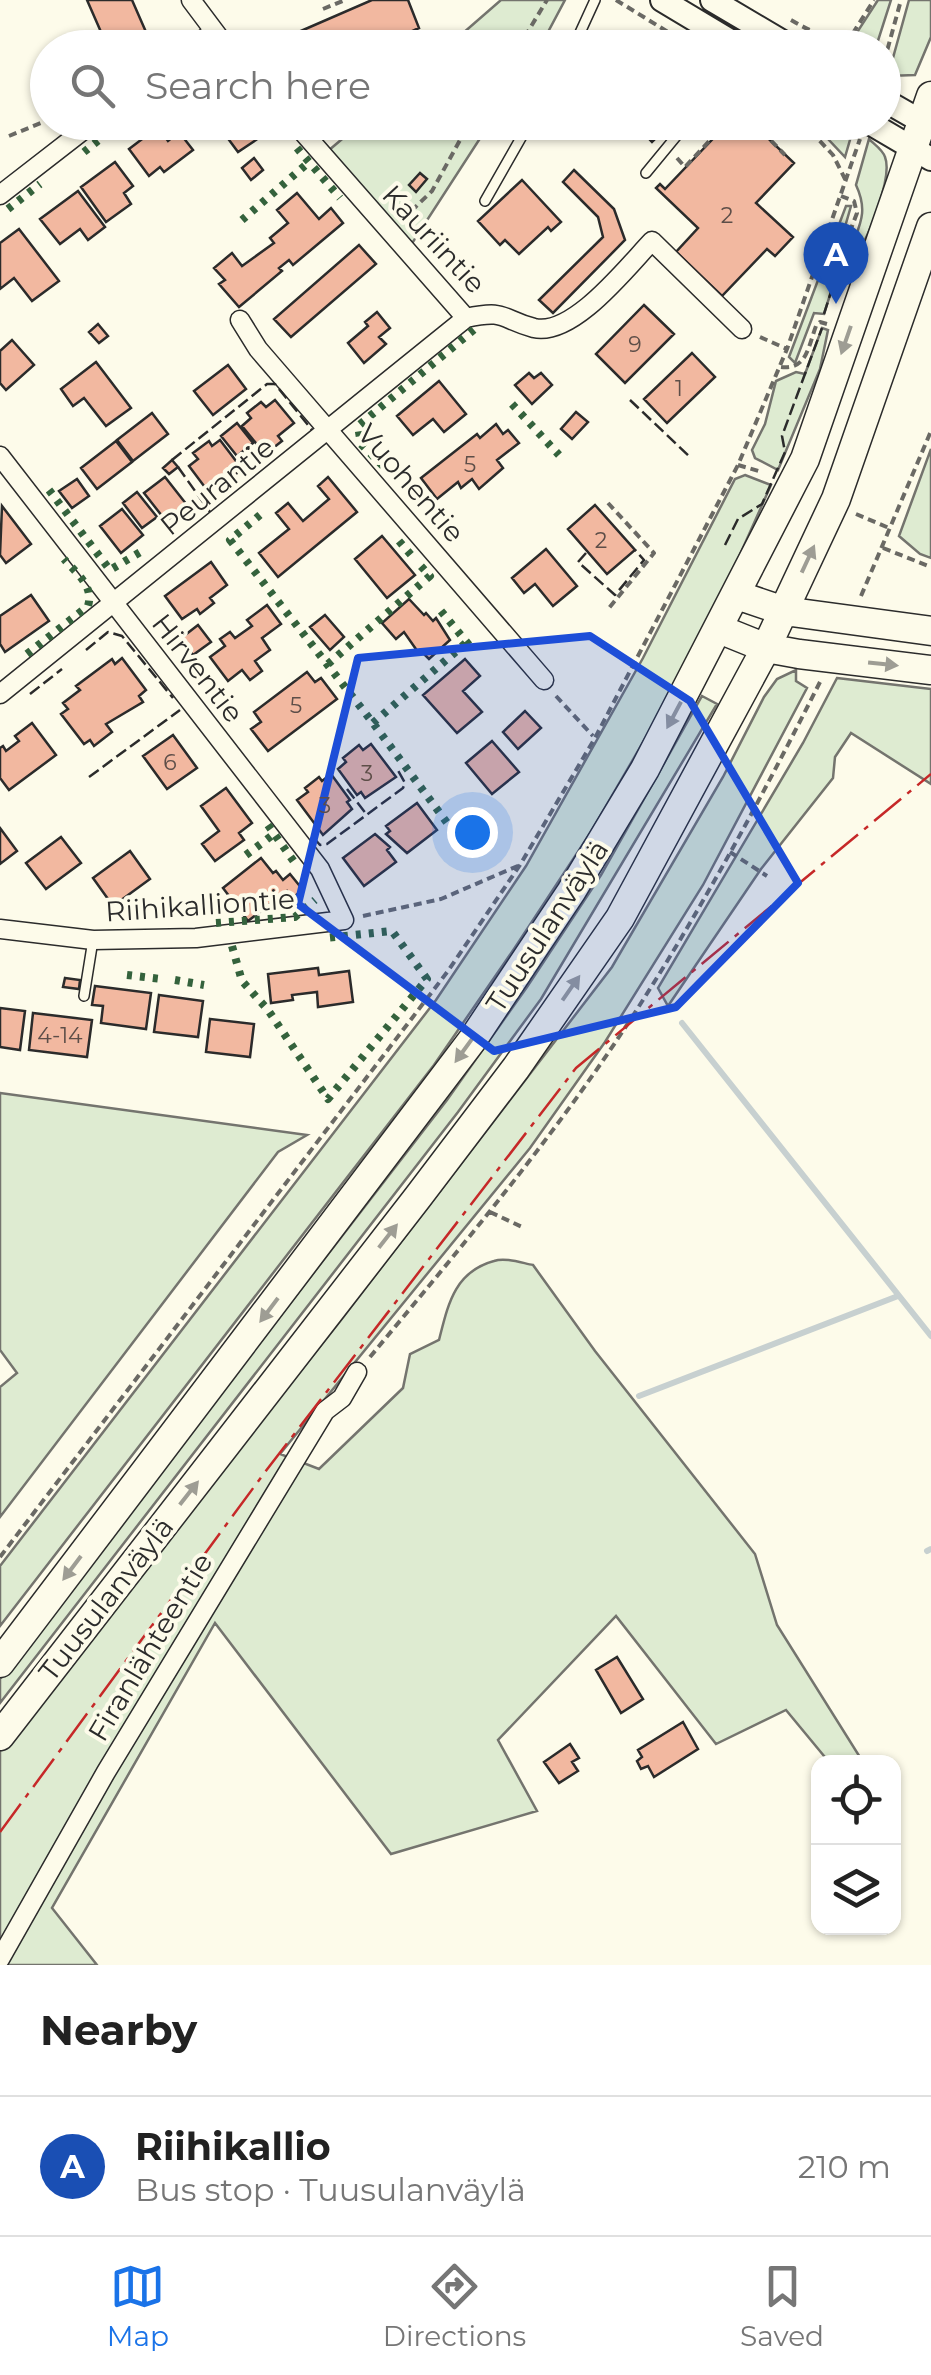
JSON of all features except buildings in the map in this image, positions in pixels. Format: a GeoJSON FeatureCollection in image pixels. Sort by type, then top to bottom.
{"type":"FeatureCollection","features":[{"type":"Feature","properties":{"kind":"main road","name":"Tuusulanväylä"},"geometry":{"type":"LineString","coordinates":[[0,1663],[472,1039],[571,892],[645,768],[720,629],[804,459],[926,131]]}},
{"type":"Feature","properties":{"kind":"main road","name":"Tuusulanväylä"},"geometry":{"type":"LineString","coordinates":[[0,1736],[516,1068],[620,918],[766,648],[836,499],[931,227]]}},
{"type":"Feature","properties":{"kind":"main road"},"geometry":{"type":"LineString","coordinates":[[737,594],[784,610],[931,631]]}},
{"type":"Feature","properties":{"kind":"main road"},"geometry":{"type":"LineString","coordinates":[[720,629],[766,648],[931,670]]}},
{"type":"Feature","properties":{"kind":"street"},"geometry":{"type":"LineString","coordinates":[[191,0],[212,30]]}},
{"type":"Feature","properties":{"kind":"street"},"geometry":{"type":"LineString","coordinates":[[662,0],[713,30]]}},
{"type":"Feature","properties":{"kind":"street"},"geometry":{"type":"LineString","coordinates":[[712,0],[764,30]]}},
{"type":"Feature","properties":{"kind":"street"},"geometry":{"type":"LineString","coordinates":[[901,113],[926,131]]}},
{"type":"Feature","properties":{"kind":"street"},"geometry":{"type":"LineString","coordinates":[[901,129],[926,131]]}},
{"type":"Feature","properties":{"kind":"street"},"geometry":{"type":"LineString","coordinates":[[0,195],[71,140]]}},
{"type":"Feature","properties":{"kind":"street","name":"Kauriintie"},"geometry":{"type":"LineString","coordinates":[[310,140],[466,318],[493,312],[534,328],[552,328],[570,321],[652,241],[742,330]]}},
{"type":"Feature","properties":{"kind":"street","name":"Peurantie"},"geometry":{"type":"LineString","coordinates":[[0,694],[466,318]]}},
{"type":"Feature","properties":{"kind":"street","name":"Vuohentie"},"geometry":{"type":"LineString","coordinates":[[240,320],[258,350],[544,680]]}},
{"type":"Feature","properties":{"kind":"street","name":"Hirventie"},"geometry":{"type":"LineString","coordinates":[[0,456],[320,869],[344,920]]}},
{"type":"Feature","properties":{"kind":"street","name":"Riihikalliontie"},"geometry":{"type":"LineString","coordinates":[[0,929],[93,940],[196,938],[344,920]]}},
{"type":"Feature","properties":{"kind":"street","name":"Firanlähteentie"},"geometry":{"type":"LineString","coordinates":[[0,1960],[106,1772],[325,1412],[342,1398],[357,1372]]}},
{"type":"Feature","properties":{"kind":"lane"},"geometry":{"type":"LineString","coordinates":[[582,30],[595,0]]}},
{"type":"Feature","properties":{"kind":"lane"},"geometry":{"type":"LineString","coordinates":[[755,30],[758,26]]}},
{"type":"Feature","properties":{"kind":"lane"},"geometry":{"type":"LineString","coordinates":[[485,200],[520,140]]}},
{"type":"Feature","properties":{"kind":"lane"},"geometry":{"type":"LineString","coordinates":[[646,172],[673,140]]}},
{"type":"Feature","properties":{"kind":"lane"},"geometry":{"type":"LineString","coordinates":[[84,996],[93,940]]}},
{"type":"Feature","properties":{"kind":"path"},"geometry":{"type":"LineString","coordinates":[[323,9],[344,0]]}},
{"type":"Feature","properties":{"kind":"path"},"geometry":{"type":"LineString","coordinates":[[529,30],[547,0]]}},
{"type":"Feature","properties":{"kind":"path"},"geometry":{"type":"LineString","coordinates":[[616,0],[665,30]]}},
{"type":"Feature","properties":{"kind":"path"},"geometry":{"type":"LineString","coordinates":[[855,30],[874,0]]}},
{"type":"Feature","properties":{"kind":"path"},"geometry":{"type":"LineString","coordinates":[[893,30],[902,0]]}},
{"type":"Feature","properties":{"kind":"path"},"geometry":{"type":"LineString","coordinates":[[783,16],[808,30]]}},
{"type":"Feature","properties":{"kind":"path"},"geometry":{"type":"LineString","coordinates":[[10,136],[30,128]]}},
{"type":"Feature","properties":{"kind":"path"},"geometry":{"type":"LineString","coordinates":[[389,232],[432,191],[460,140]]}},
{"type":"Feature","properties":{"kind":"path"},"geometry":{"type":"LineString","coordinates":[[666,148],[685,167],[710,140]]}},
{"type":"Feature","properties":{"kind":"path"},"geometry":{"type":"LineString","coordinates":[[769,140],[784,155]]}},
{"type":"Feature","properties":{"kind":"path"},"geometry":{"type":"LineString","coordinates":[[819,140],[832,154],[846,181]]}},
{"type":"Feature","properties":{"kind":"path"},"geometry":{"type":"LineString","coordinates":[[0,1557],[448,971],[520,865],[595,738],[738,465],[786,350],[861,140]]}},
{"type":"Feature","properties":{"kind":"path"},"geometry":{"type":"LineString","coordinates":[[841,196],[854,201],[857,212],[842,252],[850,259]]}},
{"type":"Feature","properties":{"kind":"path"},"geometry":{"type":"LineString","coordinates":[[778,367],[794,369],[802,364],[816,326],[820,322],[828,325]]}},
{"type":"Feature","properties":{"kind":"path"},"geometry":{"type":"LineString","coordinates":[[742,330],[786,350]]}},
{"type":"Feature","properties":{"kind":"path"},"geometry":{"type":"LineString","coordinates":[[859,600],[931,431]]}},
{"type":"Feature","properties":{"kind":"path"},"geometry":{"type":"LineString","coordinates":[[738,465],[762,472]]}},
{"type":"Feature","properties":{"kind":"path"},"geometry":{"type":"LineString","coordinates":[[608,503],[654,553],[609,608]]}},
{"type":"Feature","properties":{"kind":"path"},"geometry":{"type":"LineString","coordinates":[[851,512],[889,528]]}},
{"type":"Feature","properties":{"kind":"path"},"geometry":{"type":"LineString","coordinates":[[882,548],[931,568]]}},
{"type":"Feature","properties":{"kind":"path"},"geometry":{"type":"LineString","coordinates":[[544,680],[595,738]]}},
{"type":"Feature","properties":{"kind":"path"},"geometry":{"type":"LineString","coordinates":[[357,1372],[490,1212],[632,1017],[730,852],[820,682]]}},
{"type":"Feature","properties":{"kind":"path"},"geometry":{"type":"LineString","coordinates":[[730,852],[767,876]]}},
{"type":"Feature","properties":{"kind":"path"},"geometry":{"type":"LineString","coordinates":[[344,920],[440,899],[520,865]]}},
{"type":"Feature","properties":{"kind":"path"},"geometry":{"type":"LineString","coordinates":[[490,1212],[522,1227]]}},
{"type":"Feature","properties":{"kind":"highlighted area"},"geometry":{"type":"Polygon","coordinates":[[[590,636],[690,701],[798,883],[676,1007],[494,1051],[298,904],[358,658],[590,636]]]}},
{"type":"Feature","properties":{"kind":"green space"},"geometry":{"type":"Polygon","coordinates":[[[501,0],[565,0],[549,30],[467,30],[501,0]]]}},
{"type":"Feature","properties":{"kind":"green space"},"geometry":{"type":"Polygon","coordinates":[[[878,0],[891,0],[881,30],[859,30],[878,0]]]}},
{"type":"Feature","properties":{"kind":"green space"},"geometry":{"type":"Polygon","coordinates":[[[909,0],[931,0],[931,37],[915,75],[901,76],[901,30],[909,0]]]}},
{"type":"Feature","properties":{"kind":"green space"},"geometry":{"type":"Polygon","coordinates":[[[341,140],[479,140],[411,245],[328,151],[341,140]]]}},
{"type":"Feature","properties":{"kind":"green space"},"geometry":{"type":"Polygon","coordinates":[[[829,140],[850,140],[845,157],[829,140]]]}},
{"type":"Feature","properties":{"kind":"green space"},"geometry":{"type":"Polygon","coordinates":[[[870,140],[884,154],[886,178],[873,222],[856,255],[850,252],[862,211],[856,185],[870,140]]]}},
{"type":"Feature","properties":{"kind":"green space"},"geometry":{"type":"Polygon","coordinates":[[[846,206],[851,206],[838,251],[841,260],[824,314],[814,313],[795,363],[789,357],[846,206]]]}},
{"type":"Feature","properties":{"kind":"green space"},"geometry":{"type":"Polygon","coordinates":[[[822,328],[828,330],[820,369],[778,470],[755,458],[752,450],[765,424],[776,381],[796,372],[805,374],[822,328]]]}},
{"type":"Feature","properties":{"kind":"green space"},"geometry":{"type":"Polygon","coordinates":[[[931,449],[931,558],[899,536],[931,449]]]}},
{"type":"Feature","properties":{"kind":"green space"},"geometry":{"type":"Polygon","coordinates":[[[745,475],[771,485],[682,675],[591,832],[434,1065],[0,1626],[0,1566],[436,1000],[526,866],[643,658],[735,479],[745,475]]]}},
{"type":"Feature","properties":{"kind":"green space"},"geometry":{"type":"Polygon","coordinates":[[[796,670],[796,681],[807,688],[703,885],[605,1042],[530,1148],[280,1454],[319,1469],[403,1388],[410,1354],[439,1340],[455,1292],[470,1273],[498,1260],[533,1265],[595,1351],[755,1554],[777,1625],[859,1755],[823,1755],[786,1710],[716,1744],[616,1616],[498,1740],[537,1811],[391,1854],[215,1623],[52,1908],[97,1965],[0,1965],[0,1750],[341,1320],[612,967],[777,679],[796,670]]]}},
{"type":"Feature","properties":{"kind":"green space"},"geometry":{"type":"Polygon","coordinates":[[[837,678],[931,689],[931,784],[851,733],[835,757],[833,778],[761,869],[668,1006],[658,988],[803,743],[837,678]]]}},
{"type":"Feature","properties":{"kind":"green space"},"geometry":{"type":"Polygon","coordinates":[[[702,696],[717,704],[541,999],[458,1112],[0,1703],[0,1679],[447,1100],[527,987],[601,875],[702,696]]]}},
{"type":"Feature","properties":{"kind":"green space"},"geometry":{"type":"Polygon","coordinates":[[[0,1093],[307,1135],[278,1152],[0,1517],[0,1387],[17,1373],[0,1350],[0,1093]]]}},
{"type":"Feature","properties":{"kind":"waterway"},"geometry":{"type":"LineString","coordinates":[[682,1023],[931,1336]]}},
{"type":"Feature","properties":{"kind":"waterway"},"geometry":{"type":"LineString","coordinates":[[639,1396],[898,1296]]}},
{"type":"Feature","properties":{"kind":"waterway"},"geometry":{"type":"LineString","coordinates":[[927,1551],[931,1549]]}},
{"type":"Feature","properties":{"kind":"hedge"},"geometry":{"type":"LineString","coordinates":[[84,152],[99,140]]}},
{"type":"Feature","properties":{"kind":"hedge"},"geometry":{"type":"LineString","coordinates":[[297,148],[340,198]]}},
{"type":"Feature","properties":{"kind":"hedge"},"geometry":{"type":"LineString","coordinates":[[242,220],[309,162]]}},
{"type":"Feature","properties":{"kind":"hedge"},"geometry":{"type":"LineString","coordinates":[[8,209],[40,184]]}},
{"type":"Feature","properties":{"kind":"hedge"},"geometry":{"type":"LineString","coordinates":[[383,466],[361,444],[358,426],[476,328]]}},
{"type":"Feature","properties":{"kind":"hedge"},"geometry":{"type":"LineString","coordinates":[[512,404],[559,455]]}},
{"type":"Feature","properties":{"kind":"hedge"},"geometry":{"type":"LineString","coordinates":[[49,490],[110,570],[142,551]]}},
{"type":"Feature","properties":{"kind":"hedge"},"geometry":{"type":"LineString","coordinates":[[260,515],[230,540],[468,851]]}},
{"type":"Feature","properties":{"kind":"hedge"},"geometry":{"type":"LineString","coordinates":[[399,541],[412,556]]}},
{"type":"Feature","properties":{"kind":"hedge"},"geometry":{"type":"LineString","coordinates":[[27,654],[88,606],[86,586],[64,559]]}},
{"type":"Feature","properties":{"kind":"hedge"},"geometry":{"type":"LineString","coordinates":[[328,664],[430,576],[418,563]]}},
{"type":"Feature","properties":{"kind":"hedge"},"geometry":{"type":"LineString","coordinates":[[441,611],[474,651]]}},
{"type":"Feature","properties":{"kind":"hedge"},"geometry":{"type":"LineString","coordinates":[[373,723],[467,642]]}},
{"type":"Feature","properties":{"kind":"hedge"},"geometry":{"type":"LineString","coordinates":[[268,825],[297,866]]}},
{"type":"Feature","properties":{"kind":"hedge"},"geometry":{"type":"LineString","coordinates":[[246,855],[274,834]]}},
{"type":"Feature","properties":{"kind":"hedge"},"geometry":{"type":"LineString","coordinates":[[216,923],[295,917],[315,900]]}},
{"type":"Feature","properties":{"kind":"hedge"},"geometry":{"type":"LineString","coordinates":[[232,946],[242,981],[268,1010],[328,1099],[427,979],[392,931],[325,938]]}},
{"type":"Feature","properties":{"kind":"hedge"},"geometry":{"type":"LineString","coordinates":[[127,975],[161,979]]}},
{"type":"Feature","properties":{"kind":"hedge"},"geometry":{"type":"LineString","coordinates":[[175,980],[204,985]]}},
{"type":"Feature","properties":{"kind":"fence"},"geometry":{"type":"LineString","coordinates":[[824,314],[841,260]]}},
{"type":"Feature","properties":{"kind":"fence"},"geometry":{"type":"LineString","coordinates":[[725,545],[738,519],[762,504],[785,452],[782,436],[822,328]]}},
{"type":"Feature","properties":{"kind":"fence"},"geometry":{"type":"LineString","coordinates":[[172,460],[267,384],[275,384],[312,430]]}},
{"type":"Feature","properties":{"kind":"fence"},"geometry":{"type":"LineString","coordinates":[[630,400],[691,458]]}},
{"type":"Feature","properties":{"kind":"fence"},"geometry":{"type":"LineString","coordinates":[[178,467],[210,512]]}},
{"type":"Feature","properties":{"kind":"fence"},"geometry":{"type":"LineString","coordinates":[[586,553],[578,562],[615,595],[644,560],[635,550]]}},
{"type":"Feature","properties":{"kind":"fence"},"geometry":{"type":"LineString","coordinates":[[86,650],[108,632],[122,636],[173,698]]}},
{"type":"Feature","properties":{"kind":"fence"},"geometry":{"type":"LineString","coordinates":[[30,694],[62,669]]}},
{"type":"Feature","properties":{"kind":"fence"},"geometry":{"type":"LineString","coordinates":[[89,777],[180,710]]}},
{"type":"Feature","properties":{"kind":"fence"},"geometry":{"type":"LineString","coordinates":[[313,837],[320,845],[327,844],[403,788],[405,783],[396,767]]}},
{"type":"Feature","properties":{"kind":"fence"},"geometry":{"type":"LineString","coordinates":[[347,789],[367,815]]}},
{"type":"Feature","properties":{"kind":"power"},"geometry":{"type":"LineString","coordinates":[[0,1832],[265,1472],[576,1068],[931,774]]}},
{"type":"Feature","properties":{"kind":"place","name":"Riihikallio"},"geometry":{"type":"Point","coordinates":[836,304]}}]}
